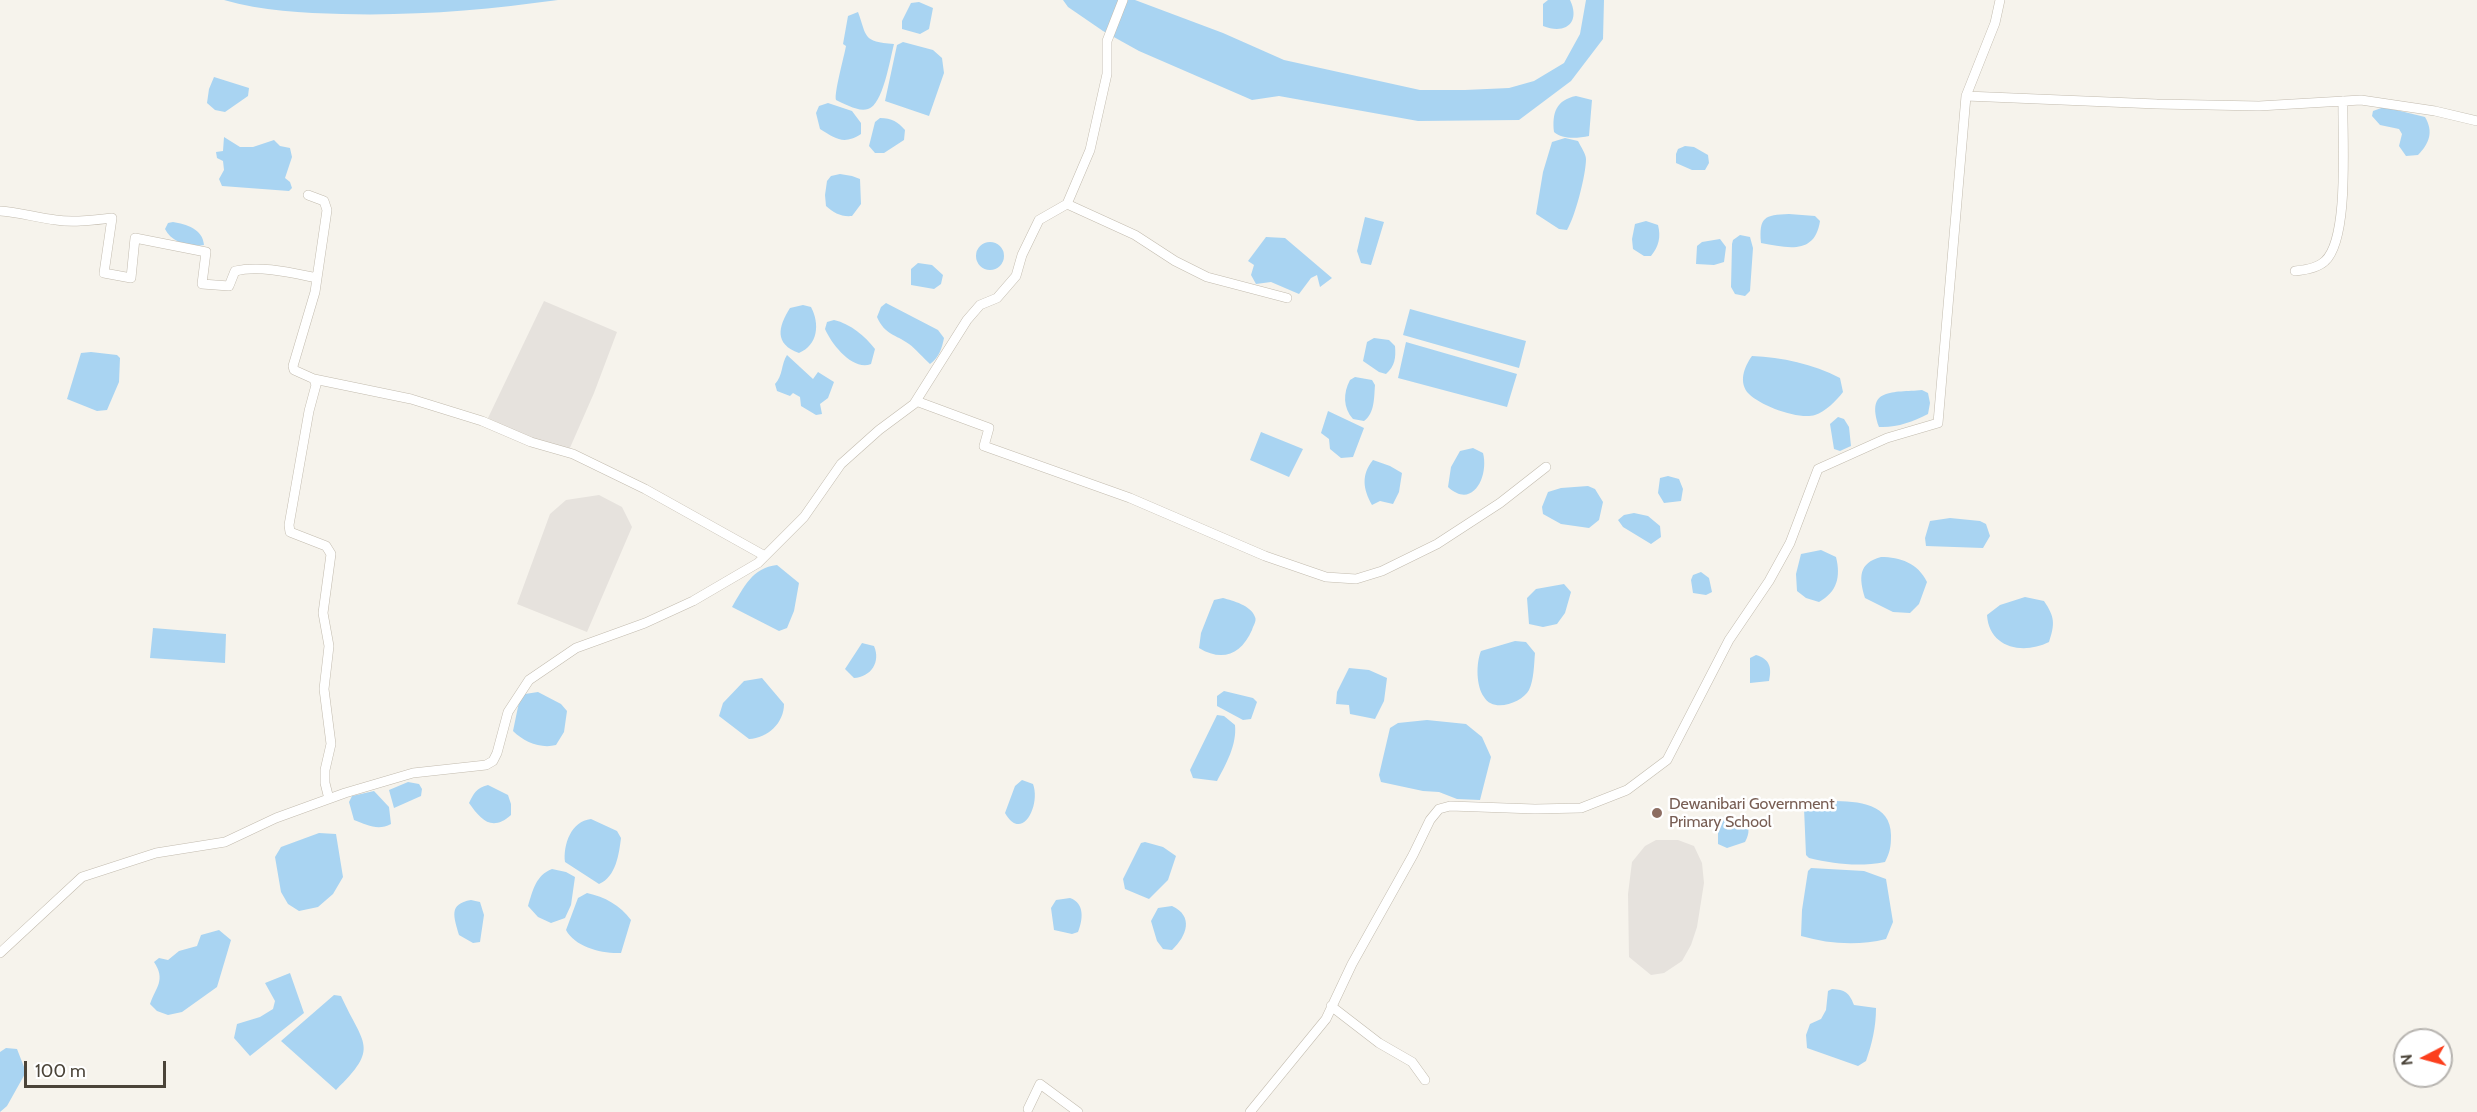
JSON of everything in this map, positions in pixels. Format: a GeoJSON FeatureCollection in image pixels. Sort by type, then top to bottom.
{"type":"FeatureCollection","features":[{"type":"Feature","properties":{"kind":"street"},"geometry":{"type":"LineString","coordinates":[[0,953],[82,877],[156,853],[225,842],[276,818],[328,799],[413,773],[486,765],[493,761],[508,712],[529,680],[576,648],[645,623],[693,601],[758,563],[804,517],[841,464],[916,401],[973,312],[980,305],[997,298],[1016,276],[1022,255],[1039,220],[1067,204],[1090,150],[1107,74],[1107,41],[1123,0]]}},
{"type":"Feature","properties":{"kind":"street"},"geometry":{"type":"LineString","coordinates":[[1250,1112],[1326,1019],[1352,964],[1430,820],[1439,809],[1450,806],[1581,808],[1627,790],[1667,760],[1729,640],[1769,581],[1790,543],[1818,469],[1887,438],[1938,423],[1966,96],[1995,23],[2000,0]]}},
{"type":"Feature","properties":{"kind":"street"},"geometry":{"type":"LineString","coordinates":[[1966,96],[2236,106],[2361,100],[2435,111],[2477,121]]}},
{"type":"Feature","properties":{"kind":"street"},"geometry":{"type":"LineString","coordinates":[[2295,271],[2307,270],[2325,262],[2333,250],[2341,226],[2343,102]]}},
{"type":"Feature","properties":{"kind":"street"},"geometry":{"type":"LineString","coordinates":[[308,195],[324,201],[327,210],[315,292],[293,366],[294,370],[314,379],[411,399],[482,421],[531,442],[573,454],[645,489],[765,556]]}},
{"type":"Feature","properties":{"kind":"street"},"geometry":{"type":"LineString","coordinates":[[1067,204],[1135,235],[1175,261],[1207,277],[1287,298]]}},
{"type":"Feature","properties":{"kind":"street"},"geometry":{"type":"LineString","coordinates":[[0,211],[27,213],[56,220],[89,221],[112,218],[104,273],[131,278],[135,238],[206,252],[202,285],[229,286],[235,272],[243,269],[288,272],[317,278]]}},
{"type":"Feature","properties":{"kind":"street"},"geometry":{"type":"LineString","coordinates":[[314,379],[316,385],[309,411],[289,525],[290,532],[326,546],[331,554],[323,613],[329,646],[324,689],[331,744],[325,770],[328,799]]}},
{"type":"Feature","properties":{"kind":"street"},"geometry":{"type":"LineString","coordinates":[[916,401],[989,428],[984,446],[1130,498],[1265,556],[1326,577],[1356,579],[1382,570],[1428,548],[1500,503],[1546,467]]}},
{"type":"Feature","properties":{"kind":"street"},"geometry":{"type":"LineString","coordinates":[[1331,1006],[1379,1042],[1413,1062],[1425,1080]]}},
{"type":"Feature","properties":{"kind":"street"},"geometry":{"type":"LineString","coordinates":[[1030,1111],[1040,1084],[1078,1112]]}},
{"type":"Feature","properties":{"kind":"shaded area"},"geometry":{"type":"Polygon","coordinates":[[[544,301],[617,332],[569,450],[526,437],[488,418],[544,301]]]}},
{"type":"Feature","properties":{"kind":"shaded area"},"geometry":{"type":"Polygon","coordinates":[[[599,495],[622,507],[632,527],[587,632],[517,604],[550,514],[566,500],[599,495]]]}},
{"type":"Feature","properties":{"kind":"shaded area"},"geometry":{"type":"Polygon","coordinates":[[[1656,840],[1678,840],[1694,846],[1702,863],[1704,883],[1697,927],[1682,961],[1664,973],[1651,975],[1629,957],[1628,894],[1632,862],[1645,846],[1656,840]]]}},
{"type":"Feature","properties":{"kind":"water"},"geometry":{"type":"Polygon","coordinates":[[[224,0],[558,0],[450,12],[327,14],[253,7],[224,0]]]}},
{"type":"Feature","properties":{"kind":"water"},"geometry":{"type":"Polygon","coordinates":[[[1063,0],[1135,0],[1223,33],[1284,60],[1420,90],[1509,88],[1534,81],[1564,63],[1580,34],[1586,0],[1604,0],[1603,39],[1571,81],[1519,120],[1418,121],[1279,96],[1252,100],[1139,51],[1103,31],[1068,7],[1063,0]]]}},
{"type":"Feature","properties":{"kind":"water"},"geometry":{"type":"Polygon","coordinates":[[[1548,0],[1570,0],[1574,15],[1569,25],[1558,29],[1543,26],[1543,4],[1548,0]]]}},
{"type":"Feature","properties":{"kind":"water"},"geometry":{"type":"Polygon","coordinates":[[[919,2],[933,8],[929,29],[920,34],[902,29],[902,21],[911,3],[919,2]]]}},
{"type":"Feature","properties":{"kind":"water"},"geometry":{"type":"Polygon","coordinates":[[[858,12],[867,36],[876,42],[894,44],[882,91],[873,106],[864,110],[836,100],[846,46],[843,44],[848,16],[858,12]]]}},
{"type":"Feature","properties":{"kind":"water"},"geometry":{"type":"Polygon","coordinates":[[[903,42],[933,50],[942,58],[944,73],[929,116],[885,101],[897,45],[903,42]]]}},
{"type":"Feature","properties":{"kind":"water"},"geometry":{"type":"Polygon","coordinates":[[[214,77],[249,88],[248,96],[225,112],[215,110],[207,103],[214,77]]]}},
{"type":"Feature","properties":{"kind":"water"},"geometry":{"type":"Polygon","coordinates":[[[1576,96],[1592,100],[1589,136],[1575,138],[1558,135],[1554,132],[1557,108],[1564,101],[1576,96]]]}},
{"type":"Feature","properties":{"kind":"water"},"geometry":{"type":"Polygon","coordinates":[[[828,103],[852,111],[861,123],[861,134],[845,140],[831,136],[820,129],[816,113],[819,106],[828,103]]]}},
{"type":"Feature","properties":{"kind":"water"},"geometry":{"type":"Polygon","coordinates":[[[2384,107],[2425,117],[2430,133],[2425,147],[2418,155],[2406,156],[2399,146],[2402,134],[2399,129],[2380,125],[2372,116],[2373,111],[2384,107]]]}},
{"type":"Feature","properties":{"kind":"water"},"geometry":{"type":"Polygon","coordinates":[[[880,118],[900,125],[905,130],[904,140],[884,153],[875,153],[869,146],[875,122],[880,118]]]}},
{"type":"Feature","properties":{"kind":"water"},"geometry":{"type":"Polygon","coordinates":[[[224,137],[240,147],[253,147],[274,140],[280,146],[290,148],[292,157],[285,178],[290,182],[292,188],[289,191],[222,186],[219,179],[224,170],[223,161],[217,158],[216,152],[223,151],[224,137]]]}},
{"type":"Feature","properties":{"kind":"water"},"geometry":{"type":"Polygon","coordinates":[[[1565,138],[1578,141],[1586,159],[1580,196],[1567,230],[1559,229],[1536,214],[1543,172],[1552,142],[1565,138]]]}},
{"type":"Feature","properties":{"kind":"water"},"geometry":{"type":"Polygon","coordinates":[[[1685,146],[1694,147],[1708,155],[1709,163],[1705,170],[1692,170],[1676,163],[1678,149],[1685,146]]]}},
{"type":"Feature","properties":{"kind":"water"},"geometry":{"type":"Polygon","coordinates":[[[840,174],[860,179],[861,204],[852,216],[838,214],[826,206],[827,181],[831,176],[840,174]]]}},
{"type":"Feature","properties":{"kind":"water"},"geometry":{"type":"Polygon","coordinates":[[[1774,215],[1815,216],[1820,221],[1812,239],[1799,247],[1761,243],[1761,228],[1765,219],[1774,215]]]}},
{"type":"Feature","properties":{"kind":"water"},"geometry":{"type":"Polygon","coordinates":[[[1365,217],[1384,222],[1371,265],[1361,263],[1357,251],[1365,217]]]}},
{"type":"Feature","properties":{"kind":"water"},"geometry":{"type":"Polygon","coordinates":[[[1646,221],[1658,225],[1659,229],[1659,241],[1651,256],[1644,256],[1633,249],[1635,224],[1646,221]]]}},
{"type":"Feature","properties":{"kind":"water"},"geometry":{"type":"Polygon","coordinates":[[[173,222],[197,231],[204,245],[187,245],[176,241],[165,229],[168,223],[173,222]]]}},
{"type":"Feature","properties":{"kind":"water"},"geometry":{"type":"Polygon","coordinates":[[[1740,235],[1750,237],[1753,248],[1750,291],[1745,296],[1735,294],[1731,287],[1732,244],[1733,240],[1740,235]]]}},
{"type":"Feature","properties":{"kind":"water"},"geometry":{"type":"Polygon","coordinates":[[[1266,237],[1285,238],[1332,278],[1320,287],[1317,275],[1311,278],[1299,294],[1271,282],[1256,284],[1251,275],[1254,265],[1248,261],[1266,237]]]}},
{"type":"Feature","properties":{"kind":"water"},"geometry":{"type":"Polygon","coordinates":[[[1720,239],[1726,247],[1724,262],[1714,265],[1696,264],[1697,246],[1702,242],[1720,239]]]}},
{"type":"Feature","properties":{"kind":"water"},"geometry":{"type":"Polygon","coordinates":[[[990,242],[1000,246],[1004,256],[1000,266],[990,270],[980,266],[976,256],[980,246],[990,242]]]}},
{"type":"Feature","properties":{"kind":"water"},"geometry":{"type":"Polygon","coordinates":[[[918,263],[932,265],[943,275],[941,284],[934,289],[911,285],[911,269],[918,263]]]}},
{"type":"Feature","properties":{"kind":"water"},"geometry":{"type":"Polygon","coordinates":[[[886,303],[938,330],[944,338],[940,353],[930,364],[912,346],[887,331],[880,323],[877,317],[881,307],[886,303]]]}},
{"type":"Feature","properties":{"kind":"water"},"geometry":{"type":"Polygon","coordinates":[[[803,305],[811,307],[816,320],[816,333],[810,345],[799,353],[785,345],[781,328],[790,308],[803,305]]]}},
{"type":"Feature","properties":{"kind":"water"},"geometry":{"type":"Polygon","coordinates":[[[1410,309],[1526,341],[1519,368],[1403,335],[1410,309]]]}},
{"type":"Feature","properties":{"kind":"water"},"geometry":{"type":"Polygon","coordinates":[[[834,320],[852,328],[871,344],[875,349],[871,364],[857,364],[838,349],[825,329],[827,322],[834,320]]]}},
{"type":"Feature","properties":{"kind":"water"},"geometry":{"type":"Polygon","coordinates":[[[1374,338],[1389,340],[1395,346],[1394,361],[1386,374],[1363,361],[1367,342],[1374,338]]]}},
{"type":"Feature","properties":{"kind":"water"},"geometry":{"type":"Polygon","coordinates":[[[1406,342],[1517,374],[1507,407],[1398,378],[1406,342]]]}},
{"type":"Feature","properties":{"kind":"water"},"geometry":{"type":"Polygon","coordinates":[[[81,353],[117,355],[120,358],[119,382],[107,410],[97,411],[67,399],[81,353]]]}},
{"type":"Feature","properties":{"kind":"water"},"geometry":{"type":"Polygon","coordinates":[[[787,355],[813,379],[818,372],[834,382],[828,398],[820,404],[822,414],[816,415],[801,406],[800,397],[793,393],[790,396],[777,391],[775,384],[787,355]]]}},
{"type":"Feature","properties":{"kind":"water"},"geometry":{"type":"Polygon","coordinates":[[[1752,356],[1786,360],[1819,369],[1840,378],[1843,392],[1831,405],[1815,415],[1800,416],[1771,407],[1755,399],[1744,385],[1745,370],[1752,356]]]}},
{"type":"Feature","properties":{"kind":"water"},"geometry":{"type":"Polygon","coordinates":[[[1355,377],[1372,380],[1375,385],[1372,409],[1364,421],[1353,419],[1346,405],[1345,395],[1348,385],[1355,377]]]}},
{"type":"Feature","properties":{"kind":"water"},"geometry":{"type":"Polygon","coordinates":[[[1922,390],[1928,393],[1930,403],[1928,414],[1904,424],[1879,427],[1876,405],[1879,399],[1892,392],[1922,390]]]}},
{"type":"Feature","properties":{"kind":"water"},"geometry":{"type":"Polygon","coordinates":[[[1328,411],[1364,428],[1353,457],[1341,458],[1330,449],[1329,439],[1321,433],[1328,411]]]}},
{"type":"Feature","properties":{"kind":"water"},"geometry":{"type":"Polygon","coordinates":[[[1838,417],[1844,419],[1849,427],[1851,446],[1840,451],[1834,449],[1830,424],[1838,417]]]}},
{"type":"Feature","properties":{"kind":"water"},"geometry":{"type":"Polygon","coordinates":[[[1261,432],[1303,449],[1289,477],[1250,460],[1261,432]]]}},
{"type":"Feature","properties":{"kind":"water"},"geometry":{"type":"Polygon","coordinates":[[[1473,448],[1483,453],[1484,471],[1481,480],[1472,492],[1465,495],[1457,493],[1448,487],[1451,467],[1460,451],[1473,448]]]}},
{"type":"Feature","properties":{"kind":"water"},"geometry":{"type":"Polygon","coordinates":[[[1373,460],[1402,473],[1399,492],[1393,504],[1380,501],[1372,505],[1369,499],[1365,488],[1365,477],[1373,460]]]}},
{"type":"Feature","properties":{"kind":"water"},"geometry":{"type":"Polygon","coordinates":[[[1668,476],[1679,479],[1683,489],[1681,501],[1664,503],[1658,493],[1660,478],[1668,476]]]}},
{"type":"Feature","properties":{"kind":"water"},"geometry":{"type":"Polygon","coordinates":[[[1588,486],[1595,489],[1603,502],[1599,520],[1589,528],[1561,524],[1543,514],[1542,507],[1548,492],[1561,488],[1588,486]]]}},
{"type":"Feature","properties":{"kind":"water"},"geometry":{"type":"Polygon","coordinates":[[[1634,513],[1648,516],[1660,526],[1661,537],[1651,544],[1623,527],[1618,520],[1624,515],[1634,513]]]}},
{"type":"Feature","properties":{"kind":"water"},"geometry":{"type":"Polygon","coordinates":[[[1950,518],[1980,521],[1986,524],[1990,536],[1983,548],[1926,546],[1925,538],[1930,521],[1950,518]]]}},
{"type":"Feature","properties":{"kind":"water"},"geometry":{"type":"Polygon","coordinates":[[[1821,550],[1836,557],[1838,577],[1834,589],[1819,602],[1806,598],[1797,591],[1796,574],[1801,554],[1821,550]]]}},
{"type":"Feature","properties":{"kind":"water"},"geometry":{"type":"Polygon","coordinates":[[[1881,557],[1908,562],[1919,570],[1927,582],[1919,604],[1910,613],[1893,612],[1865,598],[1862,572],[1868,563],[1881,557]]]}},
{"type":"Feature","properties":{"kind":"water"},"geometry":{"type":"Polygon","coordinates":[[[777,565],[799,583],[794,611],[787,628],[779,631],[732,607],[755,574],[777,565]]]}},
{"type":"Feature","properties":{"kind":"water"},"geometry":{"type":"Polygon","coordinates":[[[1701,572],[1709,578],[1712,592],[1706,595],[1693,593],[1691,580],[1693,575],[1701,572]]]}},
{"type":"Feature","properties":{"kind":"water"},"geometry":{"type":"Polygon","coordinates":[[[1564,584],[1571,592],[1565,613],[1557,624],[1543,627],[1529,624],[1527,598],[1536,589],[1564,584]]]}},
{"type":"Feature","properties":{"kind":"water"},"geometry":{"type":"Polygon","coordinates":[[[2025,597],[2044,601],[2048,607],[2053,621],[2049,642],[2029,648],[2009,646],[1994,635],[1987,615],[2000,605],[2025,597]]]}},
{"type":"Feature","properties":{"kind":"water"},"geometry":{"type":"Polygon","coordinates":[[[1223,598],[1250,609],[1256,620],[1248,639],[1242,645],[1230,654],[1215,655],[1199,648],[1201,633],[1214,600],[1223,598]]]}},
{"type":"Feature","properties":{"kind":"water"},"geometry":{"type":"Polygon","coordinates":[[[153,628],[226,634],[225,663],[150,658],[153,628]]]}},
{"type":"Feature","properties":{"kind":"water"},"geometry":{"type":"Polygon","coordinates":[[[1515,641],[1526,642],[1535,653],[1531,686],[1525,695],[1514,702],[1500,705],[1488,702],[1481,692],[1478,681],[1481,651],[1515,641]]]}},
{"type":"Feature","properties":{"kind":"water"},"geometry":{"type":"Polygon","coordinates":[[[862,643],[874,646],[875,663],[870,672],[854,678],[845,669],[862,643]]]}},
{"type":"Feature","properties":{"kind":"water"},"geometry":{"type":"Polygon","coordinates":[[[1756,655],[1769,665],[1769,681],[1750,683],[1750,658],[1756,655]]]}},
{"type":"Feature","properties":{"kind":"water"},"geometry":{"type":"Polygon","coordinates":[[[1349,668],[1369,670],[1387,678],[1384,701],[1375,719],[1350,714],[1349,705],[1336,704],[1337,692],[1349,668]]]}},
{"type":"Feature","properties":{"kind":"water"},"geometry":{"type":"Polygon","coordinates":[[[762,678],[784,704],[783,711],[774,728],[762,736],[749,739],[719,716],[723,703],[744,681],[762,678]]]}},
{"type":"Feature","properties":{"kind":"water"},"geometry":{"type":"Polygon","coordinates":[[[1224,691],[1253,698],[1257,702],[1251,719],[1243,720],[1217,706],[1217,696],[1224,691]]]}},
{"type":"Feature","properties":{"kind":"water"},"geometry":{"type":"Polygon","coordinates":[[[538,692],[561,704],[567,711],[564,732],[556,745],[533,744],[513,731],[519,702],[525,694],[538,692]]]}},
{"type":"Feature","properties":{"kind":"water"},"geometry":{"type":"Polygon","coordinates":[[[1217,715],[1224,716],[1235,725],[1230,754],[1217,781],[1193,778],[1190,770],[1217,715]]]}},
{"type":"Feature","properties":{"kind":"water"},"geometry":{"type":"Polygon","coordinates":[[[1427,720],[1466,724],[1482,737],[1491,757],[1480,800],[1457,799],[1439,792],[1381,782],[1379,775],[1390,728],[1398,723],[1427,720]]]}},
{"type":"Feature","properties":{"kind":"water"},"geometry":{"type":"Polygon","coordinates":[[[1022,780],[1033,784],[1035,793],[1028,818],[1018,824],[1011,821],[1005,813],[1015,786],[1022,780]]]}},
{"type":"Feature","properties":{"kind":"water"},"geometry":{"type":"Polygon","coordinates":[[[408,782],[419,784],[422,789],[421,796],[394,808],[389,790],[408,782]]]}},
{"type":"Feature","properties":{"kind":"water"},"geometry":{"type":"Polygon","coordinates":[[[488,785],[508,795],[511,804],[511,815],[498,823],[487,822],[469,803],[476,791],[488,785]]]}},
{"type":"Feature","properties":{"kind":"water"},"geometry":{"type":"Polygon","coordinates":[[[374,791],[389,807],[391,824],[377,827],[354,820],[349,802],[352,796],[374,791]]]}},
{"type":"Feature","properties":{"kind":"water"},"geometry":{"type":"Polygon","coordinates":[[[1816,801],[1864,804],[1883,814],[1889,823],[1891,835],[1890,849],[1885,862],[1847,864],[1809,858],[1806,855],[1804,808],[1806,804],[1816,801]]]}},
{"type":"Feature","properties":{"kind":"water"},"geometry":{"type":"Polygon","coordinates":[[[1743,818],[1748,827],[1748,833],[1745,842],[1727,848],[1718,844],[1718,825],[1720,820],[1743,818]]]}},
{"type":"Feature","properties":{"kind":"water"},"geometry":{"type":"Polygon","coordinates":[[[591,819],[617,831],[621,838],[613,871],[605,881],[599,884],[565,862],[565,848],[573,829],[578,824],[591,819]]]}},
{"type":"Feature","properties":{"kind":"water"},"geometry":{"type":"Polygon","coordinates":[[[319,833],[336,834],[343,877],[333,894],[318,907],[299,911],[288,904],[281,892],[275,857],[281,847],[319,833]]]}},
{"type":"Feature","properties":{"kind":"water"},"geometry":{"type":"Polygon","coordinates":[[[1141,843],[1163,847],[1176,856],[1168,880],[1149,899],[1125,889],[1123,879],[1141,843]]]}},
{"type":"Feature","properties":{"kind":"water"},"geometry":{"type":"Polygon","coordinates":[[[1811,868],[1864,871],[1886,879],[1893,922],[1886,939],[1865,943],[1843,943],[1801,936],[1802,910],[1808,871],[1811,868]]]}},
{"type":"Feature","properties":{"kind":"water"},"geometry":{"type":"Polygon","coordinates":[[[552,869],[575,877],[571,905],[565,918],[551,923],[538,917],[528,906],[539,879],[552,869]]]}},
{"type":"Feature","properties":{"kind":"water"},"geometry":{"type":"Polygon","coordinates":[[[587,893],[612,902],[631,920],[621,953],[606,952],[582,945],[566,930],[578,898],[587,893]]]}},
{"type":"Feature","properties":{"kind":"water"},"geometry":{"type":"Polygon","coordinates":[[[1070,898],[1075,900],[1082,912],[1078,932],[1072,934],[1054,930],[1051,908],[1056,900],[1070,898]]]}},
{"type":"Feature","properties":{"kind":"water"},"geometry":{"type":"Polygon","coordinates":[[[471,900],[480,902],[484,915],[480,942],[473,943],[459,935],[454,912],[459,905],[471,900]]]}},
{"type":"Feature","properties":{"kind":"water"},"geometry":{"type":"Polygon","coordinates":[[[1172,906],[1183,915],[1186,926],[1181,939],[1172,950],[1163,949],[1157,941],[1151,921],[1158,908],[1172,906]]]}},
{"type":"Feature","properties":{"kind":"water"},"geometry":{"type":"Polygon","coordinates":[[[219,930],[231,940],[217,987],[182,1012],[168,1015],[157,1011],[150,1004],[160,979],[154,962],[159,958],[168,960],[179,951],[197,946],[201,935],[219,930]]]}},
{"type":"Feature","properties":{"kind":"water"},"geometry":{"type":"Polygon","coordinates":[[[290,973],[304,1013],[250,1056],[234,1038],[237,1024],[260,1017],[273,1009],[275,1001],[265,983],[290,973]]]}},
{"type":"Feature","properties":{"kind":"water"},"geometry":{"type":"Polygon","coordinates":[[[1832,989],[1846,993],[1854,1005],[1876,1008],[1868,1055],[1866,1061],[1858,1066],[1807,1048],[1806,1035],[1810,1024],[1821,1019],[1826,1010],[1828,991],[1832,989]]]}},
{"type":"Feature","properties":{"kind":"water"},"geometry":{"type":"Polygon","coordinates":[[[334,995],[341,996],[364,1046],[359,1064],[336,1090],[281,1041],[334,995]]]}},
{"type":"Feature","properties":{"kind":"water"},"geometry":{"type":"Polygon","coordinates":[[[6,1048],[17,1049],[26,1072],[7,1106],[0,1112],[0,1052],[6,1048]]]}},
{"type":"Feature","properties":{"kind":"place","name":"Dewanibari Government Primary School"},"geometry":{"type":"Point","coordinates":[1657,813]}}]}
